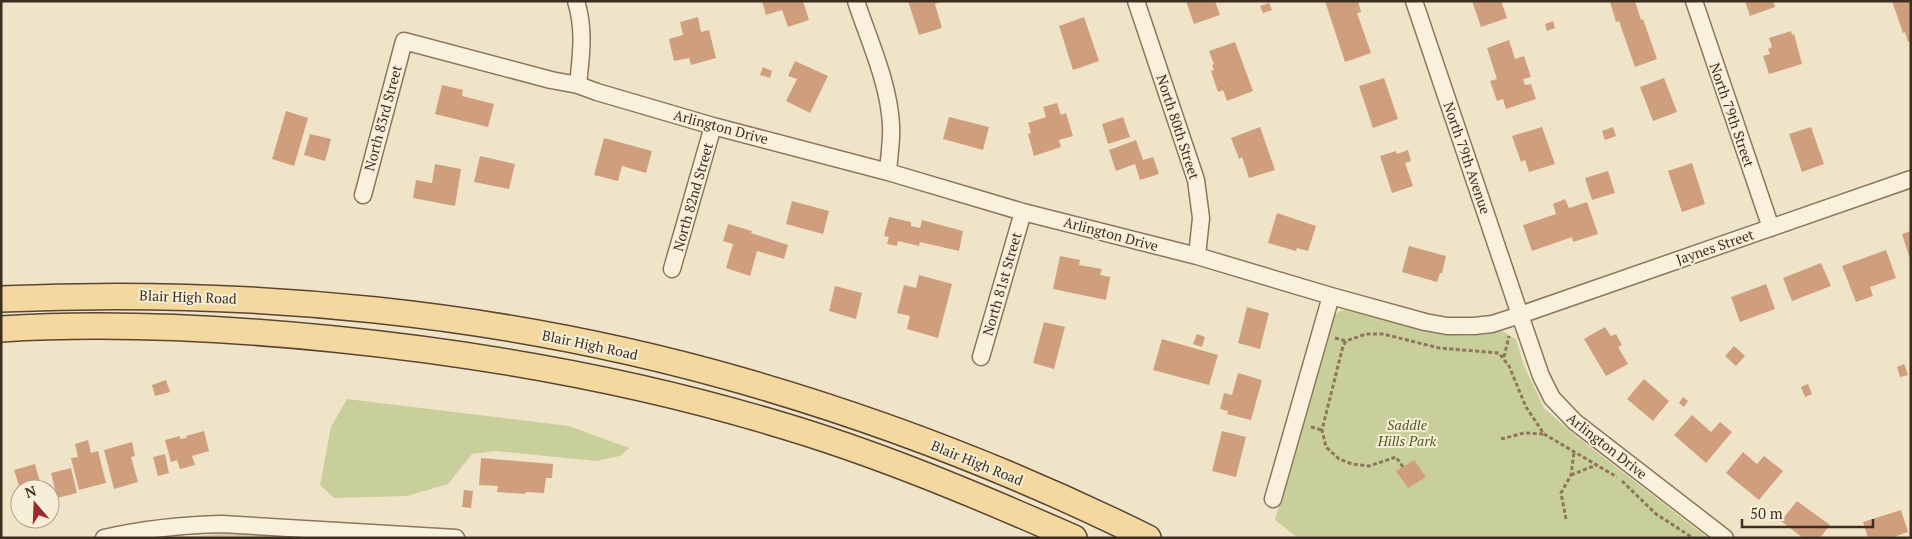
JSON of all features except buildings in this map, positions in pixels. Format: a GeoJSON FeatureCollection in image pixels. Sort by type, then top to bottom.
{"type":"FeatureCollection","features":[{"type":"Feature","properties":{"kind":"main road","name":"Blair High Road"},"geometry":{"type":"LineString","coordinates":[[1,298],[116,295],[309,304],[447,320],[623,351],[742,381],[866,420],[1007,475],[1095,512],[1148,538]]}},
{"type":"Feature","properties":{"kind":"main road"},"geometry":{"type":"LineString","coordinates":[[1,329],[110,327],[271,332],[398,345],[512,362],[665,393],[777,423],[909,468],[1074,538]]}},
{"type":"Feature","properties":{"kind":"street"},"geometry":{"type":"LineString","coordinates":[[576,1],[580,16],[582,42],[578,85]]}},
{"type":"Feature","properties":{"kind":"street"},"geometry":{"type":"LineString","coordinates":[[856,1],[885,87],[889,106],[891,132],[888,172]]}},
{"type":"Feature","properties":{"kind":"street","name":"North 80th Street"},"geometry":{"type":"LineString","coordinates":[[1136,1],[1196,180],[1201,218],[1196,256]]}},
{"type":"Feature","properties":{"kind":"street","name":"North 79th Avenue"},"geometry":{"type":"LineString","coordinates":[[1414,1],[1520,315]]}},
{"type":"Feature","properties":{"kind":"street","name":"North 79th Street"},"geometry":{"type":"LineString","coordinates":[[1694,1],[1771,228]]}},
{"type":"Feature","properties":{"kind":"street","name":"Arlington Drive"},"geometry":{"type":"LineString","coordinates":[[404,40],[551,80],[578,85],[713,126],[888,172],[1023,212],[1196,256],[1425,322],[1447,326],[1474,326],[1492,324],[1520,315],[1541,376],[1552,398],[1564,412],[1725,538]]}},
{"type":"Feature","properties":{"kind":"street","name":"North 83rd Street"},"geometry":{"type":"LineString","coordinates":[[363,195],[404,40]]}},
{"type":"Feature","properties":{"kind":"street","name":"North 82nd Street"},"geometry":{"type":"LineString","coordinates":[[672,269],[713,126]]}},
{"type":"Feature","properties":{"kind":"street","name":"Jaynes Street"},"geometry":{"type":"LineString","coordinates":[[1520,315],[1911,179]]}},
{"type":"Feature","properties":{"kind":"street","name":"North 81st Street"},"geometry":{"type":"LineString","coordinates":[[982,357],[1023,212]]}},
{"type":"Feature","properties":{"kind":"street"},"geometry":{"type":"LineString","coordinates":[[1273,499],[1331,296]]}},
{"type":"Feature","properties":{"kind":"street"},"geometry":{"type":"LineString","coordinates":[[104,538],[152,529],[186,525],[222,524],[456,538]]}},
{"type":"Feature","properties":{"kind":"path"},"geometry":{"type":"LineString","coordinates":[[1402,467],[1396,457],[1369,466],[1352,464],[1332,454],[1326,447],[1322,430],[1343,346],[1346,341],[1366,334],[1383,334],[1439,348],[1499,353],[1509,366],[1526,407],[1544,434],[1620,480],[1656,514],[1693,538]]}},
{"type":"Feature","properties":{"kind":"path"},"geometry":{"type":"LineString","coordinates":[[1501,439],[1524,433],[1544,434]]}},
{"type":"Feature","properties":{"kind":"path"},"geometry":{"type":"LineString","coordinates":[[1566,519],[1561,492],[1571,475],[1574,452]]}},
{"type":"Feature","properties":{"kind":"path"},"geometry":{"type":"LineString","coordinates":[[1571,475],[1596,465]]}},
{"type":"Feature","properties":{"kind":"green space","name":"Saddle Hills Park"},"geometry":{"type":"Polygon","coordinates":[[[1342,310],[1350,310],[1440,334],[1469,336],[1502,331],[1516,339],[1524,366],[1544,408],[1572,433],[1708,538],[1298,538],[1275,520],[1332,321],[1336,314],[1342,310]]]}},
{"type":"Feature","properties":{"kind":"green space"},"geometry":{"type":"Polygon","coordinates":[[[347,399],[569,426],[629,448],[620,456],[596,461],[495,451],[472,454],[448,484],[407,496],[334,498],[320,485],[331,427],[347,399]]]}},
{"type":"Feature","properties":{"kind":"green space"},"geometry":{"type":"Polygon","coordinates":[[[229,533],[314,538],[181,538],[229,533]]]}}]}
